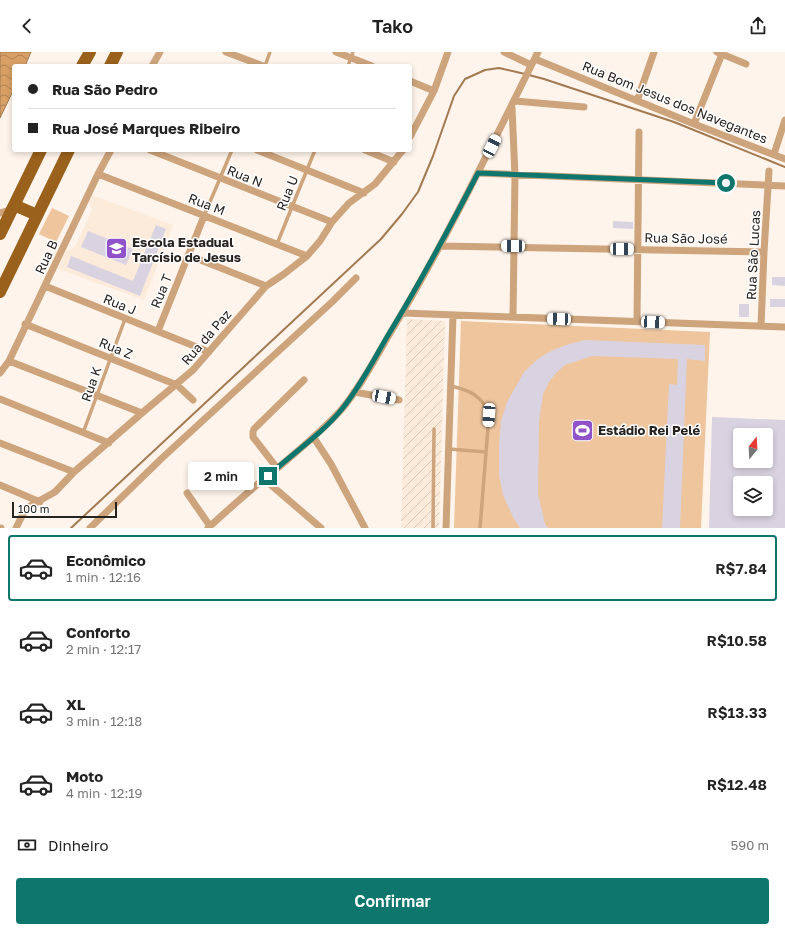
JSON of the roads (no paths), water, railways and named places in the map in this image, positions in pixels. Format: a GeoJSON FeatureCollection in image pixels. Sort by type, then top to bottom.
{"type":"FeatureCollection","features":[{"type":"Feature","properties":{"kind":"main road"},"geometry":{"type":"LineString","coordinates":[[83,64],[90,52]]}},
{"type":"Feature","properties":{"kind":"main road"},"geometry":{"type":"LineString","coordinates":[[111,64],[117,52]]}},
{"type":"Feature","properties":{"kind":"main road"},"geometry":{"type":"LineString","coordinates":[[0,234],[8,209],[40,152]]}},
{"type":"Feature","properties":{"kind":"main road"},"geometry":{"type":"LineString","coordinates":[[0,292],[5,269],[37,215],[68,152]]}},
{"type":"Feature","properties":{"kind":"main road"},"geometry":{"type":"LineString","coordinates":[[8,209],[37,215]]}},
{"type":"Feature","properties":{"kind":"street"},"geometry":{"type":"LineString","coordinates":[[153,64],[160,52]]}},
{"type":"Feature","properties":{"kind":"street"},"geometry":{"type":"LineString","coordinates":[[226,52],[259,64]]}},
{"type":"Feature","properties":{"kind":"street"},"geometry":{"type":"LineString","coordinates":[[336,52],[352,55],[368,64]]}},
{"type":"Feature","properties":{"kind":"street"},"geometry":{"type":"LineString","coordinates":[[413,125],[434,91],[448,52]]}},
{"type":"Feature","properties":{"kind":"street","name":"Rua Bom Jesus dos Navegantes"},"geometry":{"type":"LineString","coordinates":[[504,52],[532,64],[636,101],[785,159]]}},
{"type":"Feature","properties":{"kind":"street"},"geometry":{"type":"LineString","coordinates":[[187,493],[208,525],[314,438],[342,409],[402,313],[440,246],[538,52]]}},
{"type":"Feature","properties":{"kind":"street"},"geometry":{"type":"LineString","coordinates":[[636,101],[654,52]]}},
{"type":"Feature","properties":{"kind":"street"},"geometry":{"type":"LineString","coordinates":[[694,124],[719,53],[746,64]]}},
{"type":"Feature","properties":{"kind":"street"},"geometry":{"type":"LineString","coordinates":[[412,82],[434,91]]}},
{"type":"Feature","properties":{"kind":"street"},"geometry":{"type":"LineString","coordinates":[[513,104],[584,107]]}},
{"type":"Feature","properties":{"kind":"street"},"geometry":{"type":"LineString","coordinates":[[513,104],[515,175],[513,317]]}},
{"type":"Feature","properties":{"kind":"street"},"geometry":{"type":"LineString","coordinates":[[774,154],[785,120]]}},
{"type":"Feature","properties":{"kind":"street"},"geometry":{"type":"LineString","coordinates":[[637,321],[639,179],[638,132]]}},
{"type":"Feature","properties":{"kind":"street","name":"Rua B"},"geometry":{"type":"LineString","coordinates":[[0,373],[9,361],[110,152]]}},
{"type":"Feature","properties":{"kind":"street","name":"Rua N"},"geometry":{"type":"LineString","coordinates":[[155,152],[332,222]]}},
{"type":"Feature","properties":{"kind":"street"},"geometry":{"type":"LineString","coordinates":[[263,152],[364,193]]}},
{"type":"Feature","properties":{"kind":"street"},"geometry":{"type":"LineString","coordinates":[[369,152],[394,162]]}},
{"type":"Feature","properties":{"kind":"street","name":"Rua da Paz"},"geometry":{"type":"LineString","coordinates":[[16,528],[24,512],[30,506],[40,502],[55,492],[74,472],[109,443],[142,412],[177,385],[193,370],[266,286],[307,256],[320,241],[332,222],[349,203],[376,184],[402,152]]}},
{"type":"Feature","properties":{"kind":"street","name":"Rua São Lucas"},"geometry":{"type":"LineString","coordinates":[[761,326],[764,252],[770,171]]}},
{"type":"Feature","properties":{"kind":"street"},"geometry":{"type":"LineString","coordinates":[[478,173],[785,186]]}},
{"type":"Feature","properties":{"kind":"street","name":"Rua M"},"geometry":{"type":"LineString","coordinates":[[98,174],[307,256]]}},
{"type":"Feature","properties":{"kind":"street","name":"Rua T"},"geometry":{"type":"LineString","coordinates":[[158,331],[204,216]]}},
{"type":"Feature","properties":{"kind":"street","name":"Rua São José"},"geometry":{"type":"LineString","coordinates":[[440,246],[513,246],[764,252]]}},
{"type":"Feature","properties":{"kind":"street"},"geometry":{"type":"LineString","coordinates":[[188,255],[266,286]]}},
{"type":"Feature","properties":{"kind":"street"},"geometry":{"type":"LineString","coordinates":[[90,528],[161,459],[332,302],[356,278]]}},
{"type":"Feature","properties":{"kind":"street","name":"Rua J"},"geometry":{"type":"LineString","coordinates":[[45,286],[209,352]]}},
{"type":"Feature","properties":{"kind":"street"},"geometry":{"type":"LineString","coordinates":[[402,313],[785,327]]}},
{"type":"Feature","properties":{"kind":"street"},"geometry":{"type":"LineString","coordinates":[[446,528],[453,315]]}},
{"type":"Feature","properties":{"kind":"street","name":"Rua Z"},"geometry":{"type":"LineString","coordinates":[[26,324],[177,385],[193,400]]}},
{"type":"Feature","properties":{"kind":"street"},"geometry":{"type":"LineString","coordinates":[[9,361],[142,412]]}},
{"type":"Feature","properties":{"kind":"street"},"geometry":{"type":"LineString","coordinates":[[277,468],[253,437],[253,432],[254,429],[304,380]]}},
{"type":"Feature","properties":{"kind":"street"},"geometry":{"type":"LineString","coordinates":[[354,392],[399,400]]}},
{"type":"Feature","properties":{"kind":"street"},"geometry":{"type":"LineString","coordinates":[[0,399],[109,443]]}},
{"type":"Feature","properties":{"kind":"street"},"geometry":{"type":"LineString","coordinates":[[314,438],[331,464],[365,528]]}},
{"type":"Feature","properties":{"kind":"street"},"geometry":{"type":"LineString","coordinates":[[0,443],[74,472]]}},
{"type":"Feature","properties":{"kind":"street"},"geometry":{"type":"LineString","coordinates":[[264,479],[321,528]]}},
{"type":"Feature","properties":{"kind":"street"},"geometry":{"type":"LineString","coordinates":[[0,485],[40,502]]}},
{"type":"Feature","properties":{"kind":"lane"},"geometry":{"type":"LineString","coordinates":[[265,64],[270,52]]}},
{"type":"Feature","properties":{"kind":"lane","name":"Rua T"},"geometry":{"type":"LineString","coordinates":[[204,216],[231,152]]}},
{"type":"Feature","properties":{"kind":"lane","name":"Rua U"},"geometry":{"type":"LineString","coordinates":[[277,244],[314,152]]}},
{"type":"Feature","properties":{"kind":"lane","name":"Rua K"},"geometry":{"type":"LineString","coordinates":[[84,433],[125,319]]}},
{"type":"Feature","properties":{"kind":"lane"},"geometry":{"type":"LineString","coordinates":[[451,386],[465,389],[477,397],[486,406],[489,415],[480,528]]}},
{"type":"Feature","properties":{"kind":"lane"},"geometry":{"type":"LineString","coordinates":[[433,528],[434,429]]}},
{"type":"Feature","properties":{"kind":"lane"},"geometry":{"type":"LineString","coordinates":[[449,449],[486,452]]}},
{"type":"Feature","properties":{"kind":"water"},"geometry":{"type":"Polygon","coordinates":[[[0,52],[31,52],[26,64],[12,64],[12,93],[0,118],[0,52]]]}},
{"type":"Feature","properties":{"kind":"waterway"},"geometry":{"type":"LineString","coordinates":[[71,528],[381,239],[418,192],[433,156],[454,96],[465,79],[485,70],[499,68],[525,74]]}},
{"type":"Feature","properties":{"kind":"waterway"},"geometry":{"type":"LineString","coordinates":[[529,75],[674,122],[785,167]]}},
{"type":"Feature","properties":{"kind":"place","name":"Escola Estadual Tarcísio de Jesus"},"geometry":{"type":"Point","coordinates":[117,249]}},
{"type":"Feature","properties":{"kind":"place","name":"Estádio Rei Pelé"},"geometry":{"type":"Point","coordinates":[582,430]}}]}
